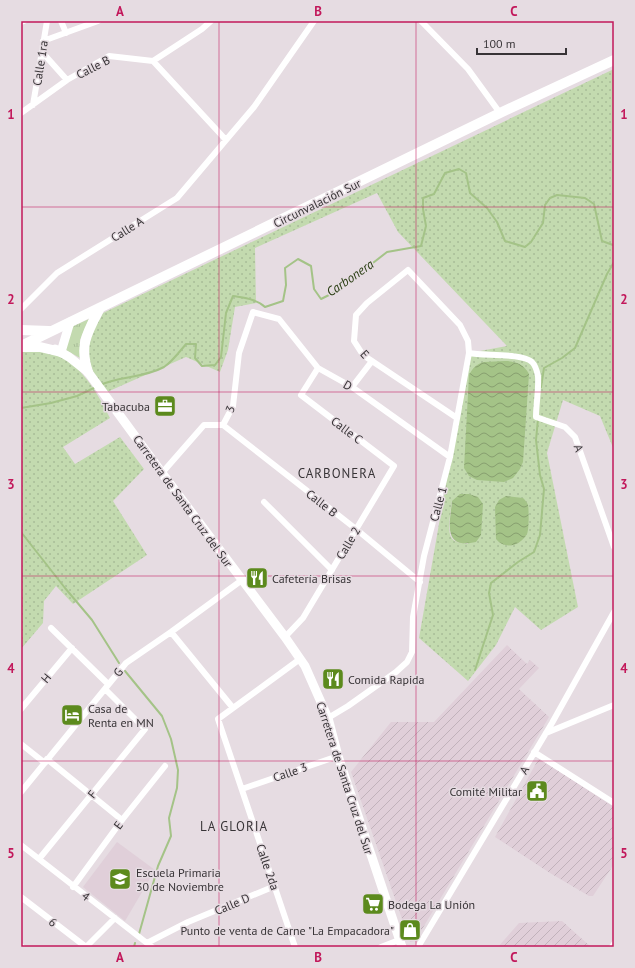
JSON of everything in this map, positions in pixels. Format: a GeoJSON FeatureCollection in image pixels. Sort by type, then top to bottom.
{"type":"FeatureCollection","features":[{"type":"Feature","properties":{"kind":"main road","name":"Circunvalación Sur"},"geometry":{"type":"LineString","coordinates":[[21,347],[51,331],[500,113],[614,60]]}},
{"type":"Feature","properties":{"kind":"main road"},"geometry":{"type":"LineString","coordinates":[[88,372],[84,360],[85,339],[100,308]]}},
{"type":"Feature","properties":{"kind":"main road"},"geometry":{"type":"LineString","coordinates":[[21,347],[40,347],[61,352],[70,322]]}},
{"type":"Feature","properties":{"kind":"main road"},"geometry":{"type":"LineString","coordinates":[[21,332],[51,331]]}},
{"type":"Feature","properties":{"kind":"main road","name":"Carretera de Santa Cruz del Sur"},"geometry":{"type":"LineString","coordinates":[[21,332],[61,352],[88,372],[305,666],[328,718],[338,756],[401,943]]}},
{"type":"Feature","properties":{"kind":"street","name":"Calle 1ra"},"geometry":{"type":"LineString","coordinates":[[33,105],[47,21]]}},
{"type":"Feature","properties":{"kind":"street"},"geometry":{"type":"LineString","coordinates":[[61,21],[66,33]]}},
{"type":"Feature","properties":{"kind":"street"},"geometry":{"type":"LineString","coordinates":[[43,41],[98,21]]}},
{"type":"Feature","properties":{"kind":"street"},"geometry":{"type":"LineString","coordinates":[[211,21],[202,29],[152,61],[226,140]]}},
{"type":"Feature","properties":{"kind":"street","name":"Calle A"},"geometry":{"type":"LineString","coordinates":[[21,310],[57,273],[177,198],[254,107],[314,21]]}},
{"type":"Feature","properties":{"kind":"street"},"geometry":{"type":"LineString","coordinates":[[421,21],[468,69],[500,113]]}},
{"type":"Feature","properties":{"kind":"street"},"geometry":{"type":"LineString","coordinates":[[42,52],[67,80]]}},
{"type":"Feature","properties":{"kind":"street","name":"Calle B"},"geometry":{"type":"LineString","coordinates":[[21,113],[67,80],[109,56],[152,61]]}},
{"type":"Feature","properties":{"kind":"street","name":"Calle 1"},"geometry":{"type":"LineString","coordinates":[[328,718],[372,690],[407,662],[412,652],[413,617],[424,556],[450,457],[469,353],[468,341],[460,325],[408,270]]}},
{"type":"Feature","properties":{"kind":"street","name":"E"},"geometry":{"type":"LineString","coordinates":[[408,270],[367,303],[356,315],[354,341],[363,355],[457,418]]}},
{"type":"Feature","properties":{"kind":"street","name":"D"},"geometry":{"type":"LineString","coordinates":[[252,312],[279,319],[318,368],[352,387],[450,457]]}},
{"type":"Feature","properties":{"kind":"street","name":"3"},"geometry":{"type":"LineString","coordinates":[[162,473],[204,425],[223,425],[233,406],[239,353],[252,312]]}},
{"type":"Feature","properties":{"kind":"street","name":"A"},"geometry":{"type":"LineString","coordinates":[[469,353],[516,356],[532,362],[536,368],[538,377],[536,416],[565,427],[575,437],[614,547]]}},
{"type":"Feature","properties":{"kind":"street"},"geometry":{"type":"LineString","coordinates":[[352,387],[372,361]]}},
{"type":"Feature","properties":{"kind":"street","name":"Calle C"},"geometry":{"type":"LineString","coordinates":[[318,368],[301,395],[394,466]]}},
{"type":"Feature","properties":{"kind":"street","name":"Calle B"},"geometry":{"type":"LineString","coordinates":[[223,425],[356,529],[420,582]]}},
{"type":"Feature","properties":{"kind":"street","name":"Calle 2"},"geometry":{"type":"LineString","coordinates":[[285,637],[303,618],[394,466]]}},
{"type":"Feature","properties":{"kind":"street"},"geometry":{"type":"LineString","coordinates":[[264,502],[332,570]]}},
{"type":"Feature","properties":{"kind":"street","name":"G"},"geometry":{"type":"LineString","coordinates":[[21,792],[126,663],[242,580]]}},
{"type":"Feature","properties":{"kind":"street","name":"A"},"geometry":{"type":"LineString","coordinates":[[418,947],[546,733],[614,612]]}},
{"type":"Feature","properties":{"kind":"street"},"geometry":{"type":"LineString","coordinates":[[51,628],[72,648],[106,687]]}},
{"type":"Feature","properties":{"kind":"street"},"geometry":{"type":"LineString","coordinates":[[171,632],[233,708],[300,659]]}},
{"type":"Feature","properties":{"kind":"street","name":"H"},"geometry":{"type":"LineString","coordinates":[[21,709],[72,648]]}},
{"type":"Feature","properties":{"kind":"street","name":"F"},"geometry":{"type":"LineString","coordinates":[[39,859],[145,729],[106,687]]}},
{"type":"Feature","properties":{"kind":"street"},"geometry":{"type":"LineString","coordinates":[[546,733],[614,705]]}},
{"type":"Feature","properties":{"kind":"street","name":"Calle 2da"},"geometry":{"type":"LineString","coordinates":[[233,708],[218,719],[295,947]]}},
{"type":"Feature","properties":{"kind":"street"},"geometry":{"type":"LineString","coordinates":[[21,744],[91,794],[122,820]]}},
{"type":"Feature","properties":{"kind":"street"},"geometry":{"type":"LineString","coordinates":[[534,752],[614,803]]}},
{"type":"Feature","properties":{"kind":"street","name":"Calle 3"},"geometry":{"type":"LineString","coordinates":[[242,789],[338,756]]}},
{"type":"Feature","properties":{"kind":"street","name":"E"},"geometry":{"type":"LineString","coordinates":[[73,887],[122,820],[165,766]]}},
{"type":"Feature","properties":{"kind":"street","name":"4"},"geometry":{"type":"LineString","coordinates":[[21,845],[149,945]]}},
{"type":"Feature","properties":{"kind":"street","name":"Calle D"},"geometry":{"type":"LineString","coordinates":[[149,945],[188,922],[275,886]]}},
{"type":"Feature","properties":{"kind":"street","name":"6"},"geometry":{"type":"LineString","coordinates":[[21,897],[86,947]]}},
{"type":"Feature","properties":{"kind":"street"},"geometry":{"type":"LineString","coordinates":[[86,947],[115,918]]}},
{"type":"Feature","properties":{"kind":"street"},"geometry":{"type":"LineString","coordinates":[[381,947],[401,943]]}},
{"type":"Feature","properties":{"kind":"shaded area"},"geometry":{"type":"Polygon","coordinates":[[[507,645],[527,664],[530,660],[539,668],[519,689],[549,717],[415,941],[410,942],[351,772],[391,722],[434,722],[507,645]]]}},
{"type":"Feature","properties":{"kind":"shaded area"},"geometry":{"type":"Polygon","coordinates":[[[539,758],[614,807],[614,864],[593,896],[589,896],[550,873],[495,837],[539,758]]]}},
{"type":"Feature","properties":{"kind":"shaded area","name":"Escuela Primaria 30 de Noviembre"},"geometry":{"type":"Polygon","coordinates":[[[117,842],[155,870],[125,921],[83,887],[117,842]]]}},
{"type":"Feature","properties":{"kind":"shaded area"},"geometry":{"type":"Polygon","coordinates":[[[562,921],[591,947],[498,947],[519,923],[562,921]]]}},
{"type":"Feature","properties":{"kind":"green space"},"geometry":{"type":"Polygon","coordinates":[[[614,69],[614,450],[600,416],[563,400],[547,453],[578,607],[541,630],[515,607],[496,645],[468,681],[419,638],[469,353],[507,346],[398,232],[377,193],[255,248],[256,303],[235,307],[228,350],[220,372],[186,357],[107,392],[94,374],[88,353],[88,345],[91,335],[103,313],[614,69]],[[452,501],[449,525],[451,537],[456,542],[468,544],[452,501]]]}},
{"type":"Feature","properties":{"kind":"green space"},"geometry":{"type":"Polygon","coordinates":[[[89,319],[80,340],[80,358],[64,349],[71,327],[89,319]]]}},
{"type":"Feature","properties":{"kind":"green space"},"geometry":{"type":"Polygon","coordinates":[[[21,350],[43,351],[55,354],[66,360],[84,376],[92,386],[110,418],[63,447],[75,464],[120,437],[144,469],[113,501],[147,555],[73,604],[56,586],[44,601],[43,623],[21,649],[21,350]]]}},
{"type":"Feature","properties":{"kind":"water"},"geometry":{"type":"Polygon","coordinates":[[[484,362],[515,362],[525,368],[529,374],[523,462],[513,478],[504,482],[477,480],[469,476],[464,468],[469,375],[475,367],[484,362]]]}},
{"type":"Feature","properties":{"kind":"water"},"geometry":{"type":"Polygon","coordinates":[[[460,494],[469,494],[478,497],[483,504],[481,535],[476,542],[458,542],[453,538],[450,532],[452,501],[460,494]]]}},
{"type":"Feature","properties":{"kind":"water"},"geometry":{"type":"Polygon","coordinates":[[[506,496],[523,498],[528,505],[528,532],[524,538],[512,545],[504,545],[496,539],[495,507],[499,500],[506,496]]]}},
{"type":"Feature","properties":{"kind":"waterway","name":"Carbonera"},"geometry":{"type":"LineString","coordinates":[[100,385],[156,371],[167,365],[186,344],[196,344],[195,358],[202,366],[215,365],[221,357],[226,313],[233,296],[246,298],[262,304],[265,307],[283,301],[286,285],[285,268],[298,259],[311,266],[314,289],[321,299],[337,291],[387,252],[421,246],[426,226],[423,198],[434,194],[445,173],[459,169],[466,173],[470,193],[487,208],[497,222],[505,241],[525,247],[531,242],[543,223],[545,205],[550,198],[557,195],[585,198],[594,204],[602,241],[613,245],[614,244]]}},
{"type":"Feature","properties":{"kind":"waterway"},"geometry":{"type":"LineString","coordinates":[[541,387],[544,368],[562,358],[575,348],[607,274],[614,262]]}},
{"type":"Feature","properties":{"kind":"waterway","name":"Carbonera"},"geometry":{"type":"LineString","coordinates":[[21,408],[51,403],[77,396],[96,387]]}},
{"type":"Feature","properties":{"kind":"waterway"},"geometry":{"type":"LineString","coordinates":[[475,670],[493,615],[489,593],[491,583],[518,562],[534,552],[540,535],[544,489],[540,475],[536,440],[538,419]]}},
{"type":"Feature","properties":{"kind":"waterway"},"geometry":{"type":"LineString","coordinates":[[21,532],[92,620],[119,663]]}},
{"type":"Feature","properties":{"kind":"waterway"},"geometry":{"type":"LineString","coordinates":[[125,671],[162,716],[171,739],[178,770],[177,788],[169,818],[171,836],[158,866],[139,934]]}},
{"type":"Feature","properties":{"kind":"waterway"},"geometry":{"type":"LineString","coordinates":[[134,947],[135,943]]}},
{"type":"Feature","properties":{"kind":"place","name":"Tabacuba"},"geometry":{"type":"Point","coordinates":[165,406]}},
{"type":"Feature","properties":{"kind":"place","name":"Cafetería Brisas"},"geometry":{"type":"Point","coordinates":[257,578]}},
{"type":"Feature","properties":{"kind":"place","name":"Comida Rapida"},"geometry":{"type":"Point","coordinates":[333,679]}},
{"type":"Feature","properties":{"kind":"place","name":"Casa de Renta en MN"},"geometry":{"type":"Point","coordinates":[72,715]}},
{"type":"Feature","properties":{"kind":"place","name":"Comité Militar"},"geometry":{"type":"Point","coordinates":[537,791]}},
{"type":"Feature","properties":{"kind":"place","name":"Escuela Primaria 30 de Noviembre"},"geometry":{"type":"Point","coordinates":[120,879]}},
{"type":"Feature","properties":{"kind":"place","name":"Bodega La Unión"},"geometry":{"type":"Point","coordinates":[373,904]}},
{"type":"Feature","properties":{"kind":"place","name":"Punto de venta de Carne \"La Empacadora\""},"geometry":{"type":"Point","coordinates":[410,930]}},
{"type":"Feature","properties":{"kind":"district","name":"CARBONERA"},"geometry":{"type":"Point","coordinates":[337,473]}},
{"type":"Feature","properties":{"kind":"district","name":"LA GLORIA"},"geometry":{"type":"Point","coordinates":[234,826]}}]}
